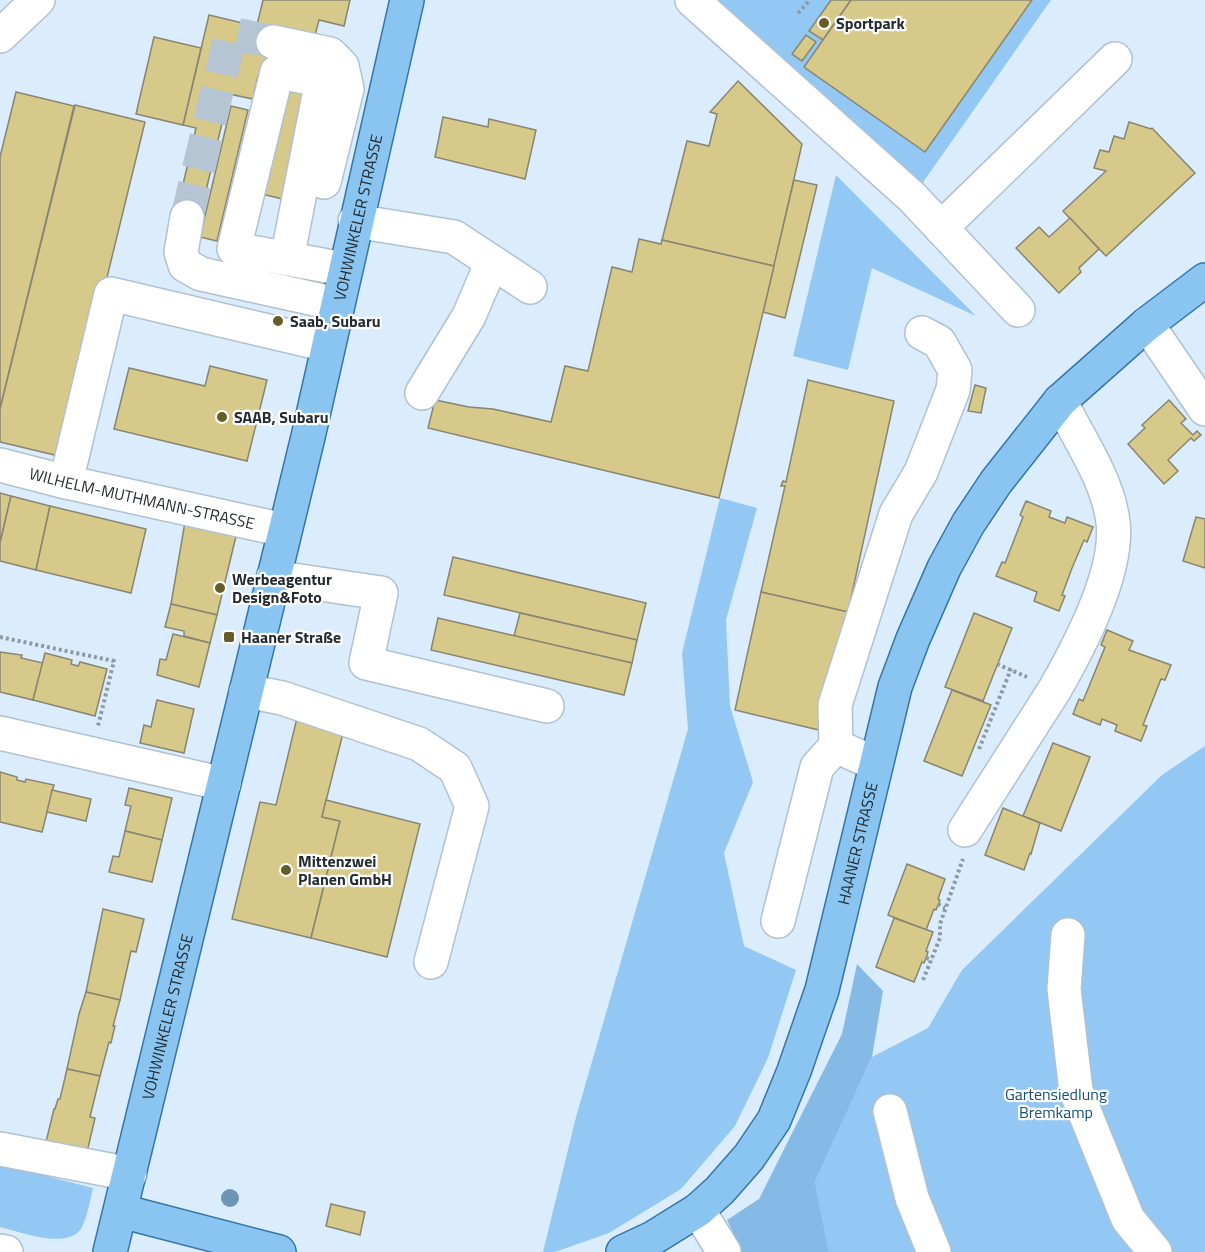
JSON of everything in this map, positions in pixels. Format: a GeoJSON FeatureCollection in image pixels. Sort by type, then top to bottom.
{"type":"FeatureCollection","features":[{"type":"Feature","properties":{"kind":"main road","name":"VOHWINKELER STRASSE"},"geometry":{"type":"LineString","coordinates":[[110,1252],[308,437],[406,0]]}},
{"type":"Feature","properties":{"kind":"main road","name":"HAANER STRASSE"},"geometry":{"type":"LineString","coordinates":[[623,1252],[653,1238],[698,1210],[720,1190],[749,1157],[774,1120],[822,990],[895,687],[944,568],[968,524],[996,482],[1060,401],[1147,324],[1205,280]]}},
{"type":"Feature","properties":{"kind":"main road"},"geometry":{"type":"LineString","coordinates":[[121,1211],[279,1252]]}},
{"type":"Feature","properties":{"kind":"street"},"geometry":{"type":"LineString","coordinates":[[0,36],[38,0]]}},
{"type":"Feature","properties":{"kind":"street"},"geometry":{"type":"LineString","coordinates":[[692,0],[912,196],[1018,310]]}},
{"type":"Feature","properties":{"kind":"street"},"geometry":{"type":"LineString","coordinates":[[273,42],[330,54],[342,66],[347,89],[295,261]]}},
{"type":"Feature","properties":{"kind":"street"},"geometry":{"type":"LineString","coordinates":[[941,228],[1115,59]]}},
{"type":"Feature","properties":{"kind":"street"},"geometry":{"type":"LineString","coordinates":[[295,261],[322,80],[277,72],[234,249],[295,261],[344,269]]}},
{"type":"Feature","properties":{"kind":"street"},"geometry":{"type":"LineString","coordinates":[[187,217],[181,252],[185,265],[201,274],[337,304]]}},
{"type":"Feature","properties":{"kind":"street"},"geometry":{"type":"LineString","coordinates":[[355,221],[454,237],[530,287]]}},
{"type":"Feature","properties":{"kind":"street"},"geometry":{"type":"LineString","coordinates":[[422,393],[469,316],[492,262]]}},
{"type":"Feature","properties":{"kind":"street"},"geometry":{"type":"LineString","coordinates":[[66,482],[111,294],[327,345]]}},
{"type":"Feature","properties":{"kind":"street"},"geometry":{"type":"LineString","coordinates":[[1147,324],[1205,409]]}},
{"type":"Feature","properties":{"kind":"street"},"geometry":{"type":"LineString","coordinates":[[778,921],[817,767],[836,746],[835,705],[896,514],[921,472],[953,390],[955,370],[939,342],[922,333]]}},
{"type":"Feature","properties":{"kind":"street"},"geometry":{"type":"LineString","coordinates":[[964,830],[1031,729],[1068,667],[1106,579],[1113,545],[1113,522],[1098,475],[1060,401]]}},
{"type":"Feature","properties":{"kind":"street","name":"WILHELM-MUTHMANN-STRASSE"},"geometry":{"type":"LineString","coordinates":[[0,465],[66,482],[284,530]]}},
{"type":"Feature","properties":{"kind":"street"},"geometry":{"type":"LineString","coordinates":[[273,577],[381,593],[366,663],[547,706]]}},
{"type":"Feature","properties":{"kind":"street"},"geometry":{"type":"LineString","coordinates":[[246,691],[282,698],[419,744],[455,768],[472,806],[431,962]]}},
{"type":"Feature","properties":{"kind":"street"},"geometry":{"type":"LineString","coordinates":[[0,733],[224,784]]}},
{"type":"Feature","properties":{"kind":"street"},"geometry":{"type":"LineString","coordinates":[[836,746],[876,764]]}},
{"type":"Feature","properties":{"kind":"street"},"geometry":{"type":"LineString","coordinates":[[1068,935],[1064,989],[1076,1091],[1128,1219],[1155,1252]]}},
{"type":"Feature","properties":{"kind":"street"},"geometry":{"type":"LineString","coordinates":[[890,1111],[912,1198],[934,1252]]}},
{"type":"Feature","properties":{"kind":"street"},"geometry":{"type":"LineString","coordinates":[[0,1149],[130,1174]]}},
{"type":"Feature","properties":{"kind":"street"},"geometry":{"type":"LineString","coordinates":[[698,1210],[724,1252]]}},
{"type":"Feature","properties":{"kind":"street"},"geometry":{"type":"LineString","coordinates":[[0,1251],[6,1252]]}},
{"type":"Feature","properties":{"kind":"path"},"geometry":{"type":"LineString","coordinates":[[798,13],[810,0]]}},
{"type":"Feature","properties":{"kind":"path"},"geometry":{"type":"LineString","coordinates":[[0,637],[114,661],[91,755]]}},
{"type":"Feature","properties":{"kind":"path"},"geometry":{"type":"LineString","coordinates":[[923,980],[940,938],[940,924],[967,848],[964,830]]}},
{"type":"Feature","properties":{"kind":"path"},"geometry":{"type":"LineString","coordinates":[[938,904],[945,908]]}},
{"type":"Feature","properties":{"kind":"path"},"geometry":{"type":"LineString","coordinates":[[926,958],[932,960]]}},
{"type":"Feature","properties":{"kind":"green space"},"geometry":{"type":"Polygon","coordinates":[[[718,0],[1051,0],[912,198],[849,128],[718,0]]]}},
{"type":"Feature","properties":{"kind":"green space"},"geometry":{"type":"Polygon","coordinates":[[[836,175],[976,316],[872,268],[848,370],[793,356],[836,175]]]}},
{"type":"Feature","properties":{"kind":"green space"},"geometry":{"type":"Polygon","coordinates":[[[720,498],[757,508],[726,620],[730,706],[753,782],[724,853],[744,946],[796,970],[768,1058],[735,1126],[681,1189],[609,1233],[555,1252],[543,1252],[576,1117],[688,729],[682,653],[720,498]]]}},
{"type":"Feature","properties":{"kind":"green space","name":"Gartensiedlung Bremkamp"},"geometry":{"type":"Polygon","coordinates":[[[1205,746],[1205,1252],[829,1252],[815,1182],[872,1057],[928,1028],[962,970],[1162,775],[1205,746]]]}},
{"type":"Feature","properties":{"kind":"green space"},"geometry":{"type":"Polygon","coordinates":[[[0,1160],[41,1168],[46,1176],[93,1188],[85,1221],[77,1233],[57,1239],[33,1236],[0,1227],[0,1160]]]}},
{"type":"Feature","properties":{"kind":"shaded area"},"geometry":{"type":"Polygon","coordinates":[[[857,964],[883,991],[872,1057],[815,1182],[829,1252],[742,1252],[727,1220],[759,1199],[842,1034],[857,964]]]}},
{"type":"Feature","properties":{"kind":"building"},"geometry":{"type":"Polygon","coordinates":[[[263,0],[350,0],[344,26],[319,20],[314,39],[257,25],[263,0]]]}},
{"type":"Feature","properties":{"kind":"building","name":"Sportpark"},"geometry":{"type":"Polygon","coordinates":[[[831,0],[851,0],[823,40],[809,31],[831,0]]]}},
{"type":"Feature","properties":{"kind":"building"},"geometry":{"type":"Polygon","coordinates":[[[851,0],[1032,0],[925,152],[804,67],[851,0]]]}},
{"type":"Feature","properties":{"kind":"building"},"geometry":{"type":"Polygon","coordinates":[[[209,15],[276,31],[265,77],[258,76],[253,99],[229,94],[199,220],[176,215],[196,128],[183,125],[209,15]]]}},
{"type":"Feature","properties":{"kind":"building"},"geometry":{"type":"Polygon","coordinates":[[[806,35],[816,42],[802,61],[792,54],[806,35]]]}},
{"type":"Feature","properties":{"kind":"building"},"geometry":{"type":"Polygon","coordinates":[[[154,37],[201,48],[183,125],[136,114],[154,37]]]}},
{"type":"Feature","properties":{"kind":"building"},"geometry":{"type":"Polygon","coordinates":[[[738,81],[802,144],[774,266],[662,240],[687,141],[709,146],[717,114],[710,112],[738,81]]]}},
{"type":"Feature","properties":{"kind":"building"},"geometry":{"type":"Polygon","coordinates":[[[282,86],[308,92],[283,199],[257,193],[282,86]]]}},
{"type":"Feature","properties":{"kind":"building"},"geometry":{"type":"Polygon","coordinates":[[[16,92],[74,106],[0,409],[0,157],[16,92]]]}},
{"type":"Feature","properties":{"kind":"building"},"geometry":{"type":"Polygon","coordinates":[[[75,105],[145,122],[63,457],[0,442],[0,409],[75,105]]]}},
{"type":"Feature","properties":{"kind":"building"},"geometry":{"type":"Polygon","coordinates":[[[231,106],[248,110],[217,241],[200,237],[231,106]]]}},
{"type":"Feature","properties":{"kind":"building"},"geometry":{"type":"Polygon","coordinates":[[[443,117],[488,127],[489,119],[536,130],[525,179],[435,157],[443,117]]]}},
{"type":"Feature","properties":{"kind":"building"},"geometry":{"type":"Polygon","coordinates":[[[1129,122],[1152,128],[1195,173],[1106,256],[1063,211],[1106,171],[1094,168],[1100,150],[1109,152],[1114,136],[1124,139],[1129,122]]]}},
{"type":"Feature","properties":{"kind":"building"},"geometry":{"type":"Polygon","coordinates":[[[794,180],[817,185],[785,318],[763,312],[794,180]]]}},
{"type":"Feature","properties":{"kind":"building"},"geometry":{"type":"Polygon","coordinates":[[[1070,218],[1099,249],[1079,268],[1081,272],[1059,293],[1016,248],[1039,227],[1049,237],[1070,218]]]}},
{"type":"Feature","properties":{"kind":"building"},"geometry":{"type":"Polygon","coordinates":[[[639,239],[661,244],[662,240],[774,266],[719,498],[428,428],[435,400],[493,409],[551,422],[565,366],[588,371],[612,267],[632,272],[639,239]]]}},
{"type":"Feature","properties":{"kind":"building"},"geometry":{"type":"Polygon","coordinates":[[[210,366],[267,380],[247,461],[114,429],[129,368],[205,386],[210,366]]]}},
{"type":"Feature","properties":{"kind":"building"},"geometry":{"type":"Polygon","coordinates":[[[808,380],[894,401],[848,612],[761,592],[785,486],[781,486],[783,481],[786,482],[808,380]]]}},
{"type":"Feature","properties":{"kind":"building"},"geometry":{"type":"Polygon","coordinates":[[[975,385],[986,388],[981,413],[968,411],[975,385]]]}},
{"type":"Feature","properties":{"kind":"building"},"geometry":{"type":"Polygon","coordinates":[[[1169,400],[1186,419],[1181,423],[1193,435],[1197,431],[1201,435],[1194,441],[1191,438],[1168,460],[1178,471],[1164,484],[1128,444],[1145,428],[1142,425],[1169,400]]]}},
{"type":"Feature","properties":{"kind":"building"},"geometry":{"type":"Polygon","coordinates":[[[0,493],[11,496],[0,543],[0,493]]]}},
{"type":"Feature","properties":{"kind":"building"},"geometry":{"type":"Polygon","coordinates":[[[11,496],[50,506],[36,570],[0,561],[0,543],[11,496]]]}},
{"type":"Feature","properties":{"kind":"building"},"geometry":{"type":"Polygon","coordinates":[[[1026,501],[1051,511],[1049,517],[1065,523],[1067,517],[1093,527],[1087,542],[1084,540],[1072,568],[1059,611],[1034,601],[1037,592],[996,576],[1002,562],[1005,563],[1023,517],[1020,515],[1026,501]]]}},
{"type":"Feature","properties":{"kind":"building"},"geometry":{"type":"Polygon","coordinates":[[[50,506],[146,529],[131,593],[36,570],[50,506]]]}},
{"type":"Feature","properties":{"kind":"building"},"geometry":{"type":"Polygon","coordinates":[[[1196,517],[1205,519],[1205,568],[1183,561],[1196,517]]]}},
{"type":"Feature","properties":{"kind":"building"},"geometry":{"type":"Polygon","coordinates":[[[185,522],[237,532],[217,615],[171,604],[185,522]]]}},
{"type":"Feature","properties":{"kind":"building"},"geometry":{"type":"Polygon","coordinates":[[[453,557],[646,603],[637,640],[444,595],[453,557]]]}},
{"type":"Feature","properties":{"kind":"building"},"geometry":{"type":"Polygon","coordinates":[[[761,592],[848,612],[823,731],[735,710],[761,592]]]}},
{"type":"Feature","properties":{"kind":"building"},"geometry":{"type":"Polygon","coordinates":[[[171,604],[217,615],[210,643],[184,636],[184,631],[165,627],[171,604]]]}},
{"type":"Feature","properties":{"kind":"building"},"geometry":{"type":"Polygon","coordinates":[[[520,613],[637,640],[632,663],[514,636],[520,613]]]}},
{"type":"Feature","properties":{"kind":"building"},"geometry":{"type":"Polygon","coordinates":[[[974,613],[1012,628],[983,701],[945,687],[974,613]]]}},
{"type":"Feature","properties":{"kind":"building"},"geometry":{"type":"Polygon","coordinates":[[[438,618],[632,663],[624,695],[431,650],[438,618]]]}},
{"type":"Feature","properties":{"kind":"building"},"geometry":{"type":"Polygon","coordinates":[[[1107,630],[1133,641],[1129,650],[1171,665],[1165,680],[1161,679],[1143,725],[1147,726],[1141,741],[1115,731],[1117,725],[1102,719],[1100,725],[1073,714],[1079,699],[1083,701],[1105,647],[1101,645],[1107,630]]]}},
{"type":"Feature","properties":{"kind":"building"},"geometry":{"type":"Polygon","coordinates":[[[173,634],[210,643],[199,687],[157,675],[160,659],[166,660],[173,634]]]}},
{"type":"Feature","properties":{"kind":"building"},"geometry":{"type":"Polygon","coordinates":[[[0,652],[22,655],[21,658],[43,663],[33,700],[0,692],[0,652]]]}},
{"type":"Feature","properties":{"kind":"building"},"geometry":{"type":"Polygon","coordinates":[[[45,653],[72,660],[71,664],[78,666],[80,662],[107,669],[95,716],[33,700],[45,653]]]}},
{"type":"Feature","properties":{"kind":"building"},"geometry":{"type":"Polygon","coordinates":[[[952,690],[991,705],[962,776],[924,761],[952,690]]]}},
{"type":"Feature","properties":{"kind":"building"},"geometry":{"type":"Polygon","coordinates":[[[157,700],[194,709],[184,753],[140,743],[144,725],[151,727],[157,700]]]}},
{"type":"Feature","properties":{"kind":"building","name":"Mittenzwei Planen GmbH"},"geometry":{"type":"Polygon","coordinates":[[[297,718],[344,729],[322,817],[340,821],[311,938],[232,919],[260,802],[276,805],[297,718]]]}},
{"type":"Feature","properties":{"kind":"building"},"geometry":{"type":"Polygon","coordinates":[[[1053,743],[1090,757],[1061,831],[1023,816],[1053,743]]]}},
{"type":"Feature","properties":{"kind":"building"},"geometry":{"type":"Polygon","coordinates":[[[0,772],[25,782],[26,779],[54,785],[42,832],[0,822],[0,772]]]}},
{"type":"Feature","properties":{"kind":"building"},"geometry":{"type":"Polygon","coordinates":[[[129,788],[172,798],[162,840],[125,831],[131,806],[125,805],[129,788]]]}},
{"type":"Feature","properties":{"kind":"building"},"geometry":{"type":"Polygon","coordinates":[[[52,790],[91,799],[86,821],[47,812],[52,790]]]}},
{"type":"Feature","properties":{"kind":"building"},"geometry":{"type":"Polygon","coordinates":[[[326,800],[420,824],[387,957],[311,938],[340,821],[322,817],[326,800]]]}},
{"type":"Feature","properties":{"kind":"building"},"geometry":{"type":"Polygon","coordinates":[[[1003,808],[1040,823],[1024,870],[985,855],[1003,808]]]}},
{"type":"Feature","properties":{"kind":"building"},"geometry":{"type":"Polygon","coordinates":[[[125,831],[162,840],[152,882],[109,872],[113,856],[119,857],[125,831]]]}},
{"type":"Feature","properties":{"kind":"building"},"geometry":{"type":"Polygon","coordinates":[[[907,864],[945,879],[938,899],[940,900],[926,930],[888,915],[907,864]]]}},
{"type":"Feature","properties":{"kind":"building"},"geometry":{"type":"Polygon","coordinates":[[[103,909],[144,919],[136,952],[131,951],[120,1000],[86,992],[103,909]]]}},
{"type":"Feature","properties":{"kind":"building"},"geometry":{"type":"Polygon","coordinates":[[[894,918],[933,932],[926,951],[928,952],[926,958],[914,982],[876,967],[894,918]]]}},
{"type":"Feature","properties":{"kind":"building"},"geometry":{"type":"Polygon","coordinates":[[[86,992],[120,1000],[111,1043],[109,1042],[100,1076],[67,1069],[86,992]]]}},
{"type":"Feature","properties":{"kind":"building"},"geometry":{"type":"Polygon","coordinates":[[[67,1069],[100,1076],[90,1117],[95,1118],[87,1152],[46,1142],[67,1069]]]}},
{"type":"Feature","properties":{"kind":"building"},"geometry":{"type":"Polygon","coordinates":[[[331,1204],[365,1212],[360,1235],[326,1226],[331,1204]]]}},
{"type":"Feature","properties":{"kind":"tunnel"},"geometry":{"type":"LineString","coordinates":[[187,217],[231,33],[273,42]]}},
{"type":"Feature","properties":{"kind":"place","name":"Sportpark"},"geometry":{"type":"Point","coordinates":[824,23]}},
{"type":"Feature","properties":{"kind":"place","name":"Saab, Subaru"},"geometry":{"type":"Point","coordinates":[278,321]}},
{"type":"Feature","properties":{"kind":"place","name":"SAAB, Subaru"},"geometry":{"type":"Point","coordinates":[222,417]}},
{"type":"Feature","properties":{"kind":"place","name":"Werbeagentur Design&Foto"},"geometry":{"type":"Point","coordinates":[220,588]}},
{"type":"Feature","properties":{"kind":"place","name":"Haaner Straße"},"geometry":{"type":"Point","coordinates":[229,637]}},
{"type":"Feature","properties":{"kind":"place","name":"Mittenzwei Planen GmbH"},"geometry":{"type":"Point","coordinates":[286,870]}}]}
